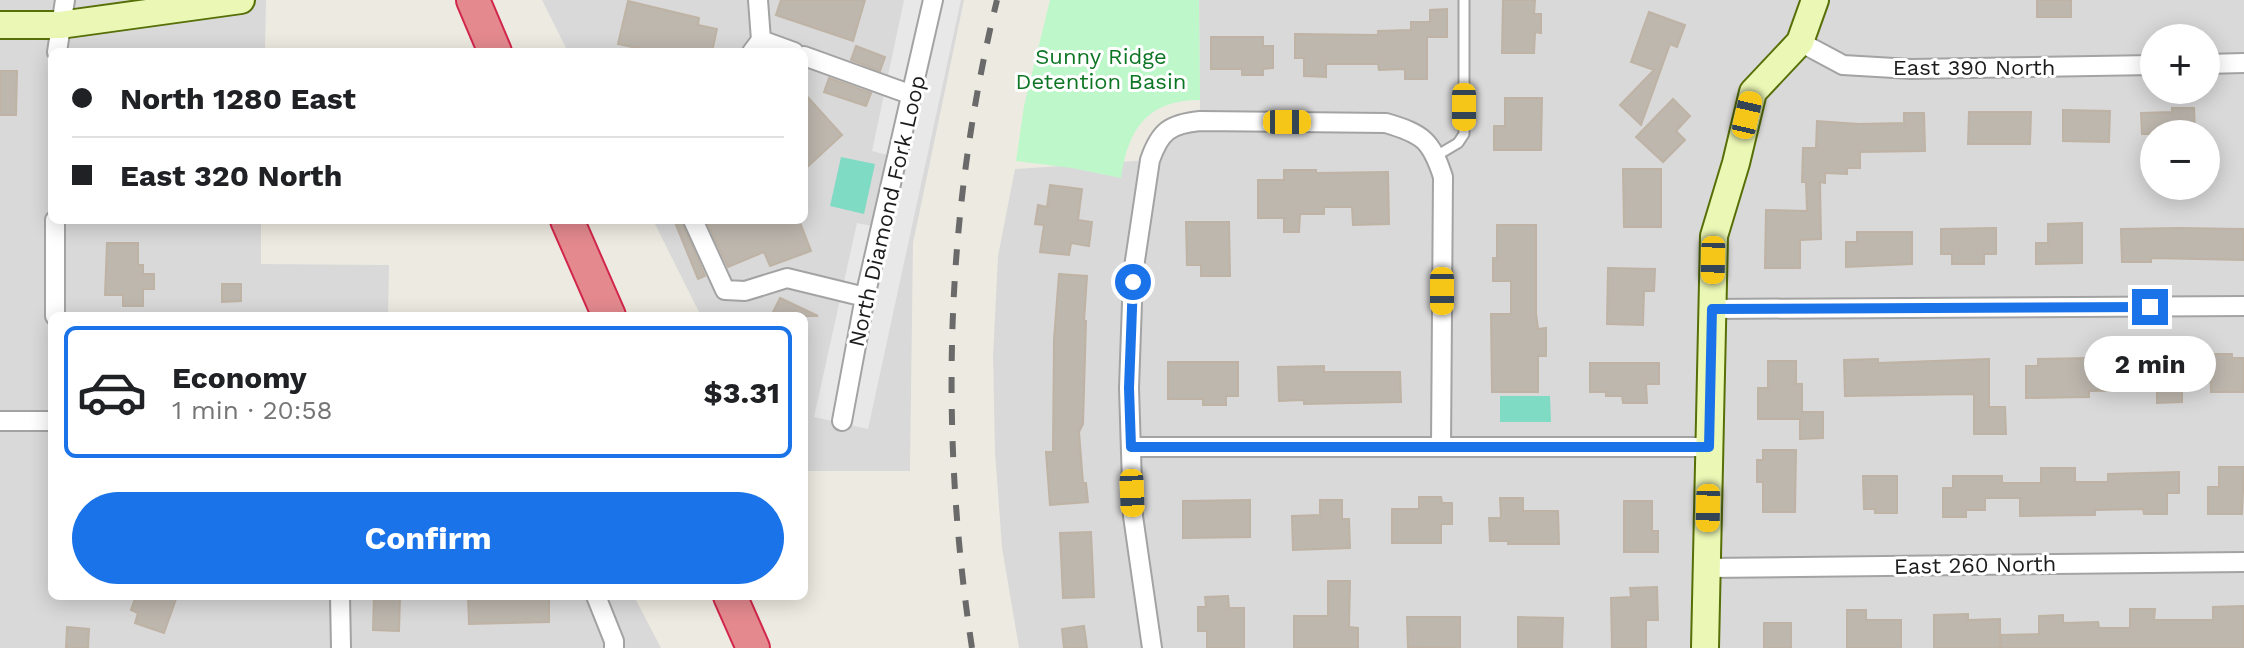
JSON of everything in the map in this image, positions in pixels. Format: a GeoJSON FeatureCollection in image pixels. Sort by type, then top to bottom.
{"type":"FeatureCollection","features":[{"type":"Feature","properties":{"kind":"highway"},"geometry":{"type":"LineString","coordinates":[[569,224],[607,312]]}},
{"type":"Feature","properties":{"kind":"highway"},"geometry":{"type":"LineString","coordinates":[[732,600],[753,648]]}},
{"type":"Feature","properties":{"kind":"street"},"geometry":{"type":"LineString","coordinates":[[0,25],[63,12],[241,0]]}},
{"type":"Feature","properties":{"kind":"street"},"geometry":{"type":"LineString","coordinates":[[756,46],[758,0]]}},
{"type":"Feature","properties":{"kind":"street","name":"North Diamond Fork Loop"},"geometry":{"type":"LineString","coordinates":[[842,421],[865,297],[933,0]]}},
{"type":"Feature","properties":{"kind":"street"},"geometry":{"type":"LineString","coordinates":[[1705,648],[1714,236],[1753,92],[1800,42],[1815,0]]}},
{"type":"Feature","properties":{"kind":"street"},"geometry":{"type":"LineString","coordinates":[[58,48],[63,12]]}},
{"type":"Feature","properties":{"kind":"street","name":"East 390 North"},"geometry":{"type":"LineString","coordinates":[[1800,42],[1843,65],[1911,69],[2140,65]]}},
{"type":"Feature","properties":{"kind":"street"},"geometry":{"type":"LineString","coordinates":[[808,57],[912,95]]}},
{"type":"Feature","properties":{"kind":"street"},"geometry":{"type":"LineString","coordinates":[[2220,64],[2244,63]]}},
{"type":"Feature","properties":{"kind":"street"},"geometry":{"type":"LineString","coordinates":[[1152,648],[1133,516],[1129,388],[1133,274],[1150,160],[1155,143],[1164,132],[1181,123],[1200,121],[1373,123],[1398,127],[1426,139],[1443,177],[1441,447]]}},
{"type":"Feature","properties":{"kind":"street"},"geometry":{"type":"LineString","coordinates":[[55,224],[55,312]]}},
{"type":"Feature","properties":{"kind":"street"},"geometry":{"type":"LineString","coordinates":[[695,224],[725,290],[745,291],[787,278],[865,297]]}},
{"type":"Feature","properties":{"kind":"street"},"geometry":{"type":"LineString","coordinates":[[1712,309],[2244,306]]}},
{"type":"Feature","properties":{"kind":"street"},"geometry":{"type":"LineString","coordinates":[[0,421],[48,421]]}},
{"type":"Feature","properties":{"kind":"street"},"geometry":{"type":"LineString","coordinates":[[1131,447],[1709,447]]}},
{"type":"Feature","properties":{"kind":"street","name":"East 260 North"},"geometry":{"type":"LineString","coordinates":[[1707,568],[2244,562]]}},
{"type":"Feature","properties":{"kind":"street"},"geometry":{"type":"LineString","coordinates":[[340,600],[341,648]]}},
{"type":"Feature","properties":{"kind":"street"},"geometry":{"type":"LineString","coordinates":[[598,600],[614,648]]}},
{"type":"Feature","properties":{"kind":"lane"},"geometry":{"type":"LineString","coordinates":[[1436,156],[1458,143],[1464,134],[1464,0]]}},
{"type":"Feature","properties":{"kind":"shaded area"},"geometry":{"type":"Polygon","coordinates":[[[0,0],[266,0],[265,48],[48,48],[48,224],[261,224],[261,264],[389,265],[388,312],[48,312],[48,600],[636,600],[661,648],[0,648],[0,0]]]}},
{"type":"Feature","properties":{"kind":"shaded area"},"geometry":{"type":"Polygon","coordinates":[[[542,0],[964,0],[913,243],[910,471],[808,471],[808,312],[699,312],[655,224],[808,224],[808,48],[566,48],[542,0]]]}},
{"type":"Feature","properties":{"kind":"shaded area"},"geometry":{"type":"Polygon","coordinates":[[[904,0],[961,0],[868,429],[814,417],[857,223],[872,226],[887,155],[872,151],[904,0]]]}},
{"type":"Feature","properties":{"kind":"shaded area"},"geometry":{"type":"Polygon","coordinates":[[[1199,0],[2244,0],[2244,648],[1019,648],[1002,548],[995,452],[993,356],[998,256],[1015,169],[1149,160],[1155,143],[1200,121],[1199,0]]]}},
{"type":"Feature","properties":{"kind":"green space","name":"Sunny Ridge Detention Basin"},"geometry":{"type":"Polygon","coordinates":[[[1050,0],[1199,0],[1200,100],[1166,105],[1143,121],[1129,145],[1121,178],[1016,161],[1024,106],[1050,0]]]}},
{"type":"Feature","properties":{"kind":"green space"},"geometry":{"type":"Polygon","coordinates":[[[841,157],[875,164],[864,214],[830,206],[841,157]]]}},
{"type":"Feature","properties":{"kind":"green space"},"geometry":{"type":"Polygon","coordinates":[[[1500,396],[1550,396],[1551,422],[1500,422],[1500,396]]]}},
{"type":"Feature","properties":{"kind":"building"},"geometry":{"type":"Polygon","coordinates":[[[781,0],[865,0],[853,41],[776,15],[781,0]]]}},
{"type":"Feature","properties":{"kind":"building"},"geometry":{"type":"Polygon","coordinates":[[[1503,0],[1535,0],[1534,14],[1541,14],[1541,33],[1535,32],[1534,53],[1502,53],[1503,0]]]}},
{"type":"Feature","properties":{"kind":"building"},"geometry":{"type":"Polygon","coordinates":[[[2037,0],[2071,0],[2071,17],[2037,17],[2037,0]]]}},
{"type":"Feature","properties":{"kind":"building"},"geometry":{"type":"Polygon","coordinates":[[[628,1],[699,18],[698,25],[717,29],[713,48],[636,48],[618,44],[628,1]]]}},
{"type":"Feature","properties":{"kind":"building"},"geometry":{"type":"Polygon","coordinates":[[[1447,9],[1447,37],[1427,37],[1427,79],[1405,79],[1405,69],[1379,70],[1378,64],[1326,64],[1326,77],[1304,76],[1304,58],[1295,58],[1295,34],[1378,35],[1378,31],[1411,30],[1411,22],[1430,22],[1430,10],[1447,9]]]}},
{"type":"Feature","properties":{"kind":"building"},"geometry":{"type":"Polygon","coordinates":[[[1649,12],[1685,25],[1677,47],[1670,44],[1641,125],[1620,105],[1654,70],[1631,62],[1649,12]]]}},
{"type":"Feature","properties":{"kind":"building"},"geometry":{"type":"Polygon","coordinates":[[[1211,37],[1263,37],[1263,46],[1273,46],[1273,68],[1263,69],[1263,75],[1242,75],[1242,69],[1211,69],[1211,37]]]}},
{"type":"Feature","properties":{"kind":"building"},"geometry":{"type":"Polygon","coordinates":[[[856,46],[885,57],[880,71],[851,60],[856,46]]]}},
{"type":"Feature","properties":{"kind":"building"},"geometry":{"type":"Polygon","coordinates":[[[0,71],[17,71],[16,115],[0,115],[0,71]]]}},
{"type":"Feature","properties":{"kind":"building"},"geometry":{"type":"Polygon","coordinates":[[[829,78],[871,93],[866,106],[824,92],[829,78]]]}},
{"type":"Feature","properties":{"kind":"building"},"geometry":{"type":"Polygon","coordinates":[[[808,97],[842,135],[808,166],[808,97]]]}},
{"type":"Feature","properties":{"kind":"building"},"geometry":{"type":"Polygon","coordinates":[[[1505,98],[1542,98],[1541,150],[1494,150],[1494,126],[1505,126],[1505,98]]]}},
{"type":"Feature","properties":{"kind":"building"},"geometry":{"type":"Polygon","coordinates":[[[1673,99],[1690,116],[1676,131],[1685,140],[1663,162],[1636,137],[1673,99]]]}},
{"type":"Feature","properties":{"kind":"building"},"geometry":{"type":"Polygon","coordinates":[[[2172,108],[2194,108],[2194,120],[2141,120],[2141,113],[2172,112],[2172,108]]]}},
{"type":"Feature","properties":{"kind":"building"},"geometry":{"type":"Polygon","coordinates":[[[2063,110],[2110,111],[2109,142],[2063,141],[2063,110]]]}},
{"type":"Feature","properties":{"kind":"building"},"geometry":{"type":"Polygon","coordinates":[[[1969,112],[2031,112],[2030,144],[1968,144],[1969,112]]]}},
{"type":"Feature","properties":{"kind":"building"},"geometry":{"type":"Polygon","coordinates":[[[1904,113],[1924,113],[1925,151],[1860,152],[1860,168],[1847,168],[1847,174],[1825,173],[1825,183],[1820,182],[1821,239],[1800,240],[1800,268],[1765,268],[1766,210],[1807,211],[1806,182],[1802,182],[1803,148],[1816,148],[1817,121],[1904,123],[1904,113]]]}},
{"type":"Feature","properties":{"kind":"building"},"geometry":{"type":"Polygon","coordinates":[[[1623,169],[1661,169],[1661,227],[1624,227],[1623,169]]]}},
{"type":"Feature","properties":{"kind":"building"},"geometry":{"type":"Polygon","coordinates":[[[1284,170],[1388,172],[1389,224],[1353,225],[1352,207],[1324,207],[1324,214],[1300,214],[1299,232],[1284,232],[1284,218],[1258,218],[1258,180],[1284,180],[1284,170]]]}},
{"type":"Feature","properties":{"kind":"building"},"geometry":{"type":"Polygon","coordinates":[[[1050,185],[1082,189],[1078,220],[1092,222],[1089,246],[1071,243],[1069,255],[1040,252],[1044,225],[1035,224],[1038,205],[1047,207],[1050,185]]]}},
{"type":"Feature","properties":{"kind":"building"},"geometry":{"type":"Polygon","coordinates":[[[1186,222],[1229,222],[1230,276],[1201,276],[1201,265],[1187,265],[1186,222]]]}},
{"type":"Feature","properties":{"kind":"building"},"geometry":{"type":"Polygon","coordinates":[[[2082,223],[2082,263],[2036,264],[2036,243],[2048,243],[2048,224],[2082,223]]]}},
{"type":"Feature","properties":{"kind":"building"},"geometry":{"type":"Polygon","coordinates":[[[676,224],[683,224],[705,276],[698,279],[676,224]]]}},
{"type":"Feature","properties":{"kind":"building"},"geometry":{"type":"Polygon","coordinates":[[[708,224],[801,224],[811,251],[770,266],[764,252],[728,267],[708,224]]]}},
{"type":"Feature","properties":{"kind":"building"},"geometry":{"type":"Polygon","coordinates":[[[1497,225],[1536,225],[1536,313],[1538,329],[1546,328],[1546,356],[1538,356],[1538,392],[1492,392],[1491,314],[1511,314],[1511,281],[1493,281],[1497,225]]]}},
{"type":"Feature","properties":{"kind":"building"},"geometry":{"type":"Polygon","coordinates":[[[1996,228],[1996,254],[1984,254],[1984,264],[1952,264],[1952,254],[1941,254],[1941,229],[1996,228]]]}},
{"type":"Feature","properties":{"kind":"building"},"geometry":{"type":"Polygon","coordinates":[[[2121,229],[2244,229],[2244,260],[2151,258],[2151,262],[2122,262],[2121,229]]]}},
{"type":"Feature","properties":{"kind":"building"},"geometry":{"type":"Polygon","coordinates":[[[1857,232],[1912,232],[1912,264],[1846,267],[1846,242],[1857,242],[1857,232]]]}},
{"type":"Feature","properties":{"kind":"building"},"geometry":{"type":"Polygon","coordinates":[[[107,243],[138,243],[138,265],[143,265],[143,274],[154,274],[154,289],[143,289],[143,306],[123,306],[123,295],[105,295],[107,243]]]}},
{"type":"Feature","properties":{"kind":"building"},"geometry":{"type":"Polygon","coordinates":[[[1608,268],[1655,269],[1654,291],[1644,291],[1643,325],[1607,324],[1608,268]]]}},
{"type":"Feature","properties":{"kind":"building"},"geometry":{"type":"Polygon","coordinates":[[[1059,274],[1087,276],[1083,424],[1079,432],[1083,483],[1086,483],[1088,502],[1050,505],[1046,452],[1053,452],[1054,339],[1059,274]]]}},
{"type":"Feature","properties":{"kind":"building"},"geometry":{"type":"Polygon","coordinates":[[[222,284],[241,284],[241,301],[222,302],[222,284]]]}},
{"type":"Feature","properties":{"kind":"building"},"geometry":{"type":"Polygon","coordinates":[[[780,298],[818,316],[808,316],[808,312],[773,312],[780,298]]]}},
{"type":"Feature","properties":{"kind":"building"},"geometry":{"type":"Polygon","coordinates":[[[2210,354],[2232,354],[2232,358],[2244,358],[2244,392],[2211,392],[2210,354]]]}},
{"type":"Feature","properties":{"kind":"building"},"geometry":{"type":"Polygon","coordinates":[[[2182,358],[2182,402],[2157,403],[2157,390],[2089,391],[2089,397],[2026,398],[2026,366],[2038,366],[2038,359],[2182,358]]]}},
{"type":"Feature","properties":{"kind":"building"},"geometry":{"type":"Polygon","coordinates":[[[1878,359],[1878,363],[1989,359],[1989,407],[2005,407],[2006,434],[1974,434],[1974,394],[1845,396],[1844,360],[1878,359]]]}},
{"type":"Feature","properties":{"kind":"building"},"geometry":{"type":"Polygon","coordinates":[[[1768,361],[1796,361],[1796,384],[1802,384],[1802,412],[1823,412],[1823,438],[1800,439],[1800,419],[1758,419],[1758,388],[1768,388],[1768,361]]]}},
{"type":"Feature","properties":{"kind":"building"},"geometry":{"type":"Polygon","coordinates":[[[1168,362],[1238,362],[1238,396],[1226,396],[1226,405],[1203,405],[1203,399],[1168,399],[1168,362]]]}},
{"type":"Feature","properties":{"kind":"building"},"geometry":{"type":"Polygon","coordinates":[[[1590,363],[1659,363],[1659,384],[1646,384],[1647,403],[1623,403],[1622,396],[1590,392],[1590,363]]]}},
{"type":"Feature","properties":{"kind":"building"},"geometry":{"type":"Polygon","coordinates":[[[1324,366],[1324,372],[1400,372],[1401,402],[1304,404],[1304,400],[1279,401],[1278,367],[1324,366]]]}},
{"type":"Feature","properties":{"kind":"building"},"geometry":{"type":"Polygon","coordinates":[[[1763,450],[1796,450],[1795,512],[1763,512],[1763,482],[1757,482],[1757,460],[1763,460],[1763,450]]]}},
{"type":"Feature","properties":{"kind":"building"},"geometry":{"type":"Polygon","coordinates":[[[2219,467],[2244,467],[2242,514],[2208,514],[2208,487],[2219,487],[2219,467]]]}},
{"type":"Feature","properties":{"kind":"building"},"geometry":{"type":"Polygon","coordinates":[[[2041,468],[2075,468],[2075,482],[2108,482],[2108,474],[2179,472],[2179,493],[2167,493],[2167,514],[2144,514],[2143,509],[2095,510],[2095,515],[2020,516],[2020,498],[1985,498],[1985,510],[1966,510],[1966,517],[1943,517],[1943,488],[1953,488],[1953,476],[2002,476],[2002,483],[2041,483],[2041,468]]]}},
{"type":"Feature","properties":{"kind":"building"},"geometry":{"type":"Polygon","coordinates":[[[1863,476],[1897,476],[1897,513],[1875,513],[1875,509],[1864,509],[1863,476]]]}},
{"type":"Feature","properties":{"kind":"building"},"geometry":{"type":"Polygon","coordinates":[[[1419,497],[1441,497],[1442,503],[1452,503],[1452,524],[1441,524],[1441,543],[1392,543],[1392,509],[1419,509],[1419,497]]]}},
{"type":"Feature","properties":{"kind":"building"},"geometry":{"type":"Polygon","coordinates":[[[1500,498],[1523,498],[1523,511],[1558,511],[1559,544],[1490,541],[1489,518],[1501,518],[1500,498]]]}},
{"type":"Feature","properties":{"kind":"building"},"geometry":{"type":"Polygon","coordinates":[[[1250,500],[1250,537],[1183,538],[1183,501],[1250,500]]]}},
{"type":"Feature","properties":{"kind":"building"},"geometry":{"type":"Polygon","coordinates":[[[1320,500],[1342,500],[1342,519],[1349,519],[1350,548],[1293,550],[1292,516],[1320,515],[1320,500]]]}},
{"type":"Feature","properties":{"kind":"building"},"geometry":{"type":"Polygon","coordinates":[[[1624,501],[1652,501],[1652,531],[1658,531],[1658,552],[1624,552],[1624,501]]]}},
{"type":"Feature","properties":{"kind":"building"},"geometry":{"type":"Polygon","coordinates":[[[1091,532],[1094,597],[1063,598],[1060,533],[1091,532]]]}},
{"type":"Feature","properties":{"kind":"building"},"geometry":{"type":"Polygon","coordinates":[[[1328,581],[1350,581],[1349,627],[1358,628],[1358,648],[1294,648],[1294,616],[1328,616],[1328,581]]]}},
{"type":"Feature","properties":{"kind":"building"},"geometry":{"type":"Polygon","coordinates":[[[1657,587],[1658,620],[1646,620],[1646,648],[1612,648],[1611,598],[1631,597],[1630,588],[1657,587]]]}},
{"type":"Feature","properties":{"kind":"building"},"geometry":{"type":"Polygon","coordinates":[[[1228,596],[1229,608],[1244,608],[1244,648],[1207,648],[1207,631],[1198,631],[1198,607],[1206,607],[1205,597],[1228,596]]]}},
{"type":"Feature","properties":{"kind":"building"},"geometry":{"type":"Polygon","coordinates":[[[135,600],[176,600],[164,633],[135,623],[138,613],[131,610],[135,600]]]}},
{"type":"Feature","properties":{"kind":"building"},"geometry":{"type":"Polygon","coordinates":[[[374,600],[400,600],[399,631],[373,630],[374,600]]]}},
{"type":"Feature","properties":{"kind":"building"},"geometry":{"type":"Polygon","coordinates":[[[468,600],[549,600],[549,622],[469,624],[468,600]]]}},
{"type":"Feature","properties":{"kind":"building"},"geometry":{"type":"Polygon","coordinates":[[[2244,606],[2244,648],[2001,648],[2001,635],[2039,634],[2039,616],[2063,615],[2063,623],[2098,622],[2099,628],[2130,628],[2130,609],[2155,609],[2154,620],[2213,620],[2213,607],[2244,606]]]}},
{"type":"Feature","properties":{"kind":"building"},"geometry":{"type":"Polygon","coordinates":[[[1847,610],[1866,610],[1866,620],[1901,620],[1901,648],[1847,648],[1847,610]]]}},
{"type":"Feature","properties":{"kind":"building"},"geometry":{"type":"Polygon","coordinates":[[[1968,614],[1968,620],[2000,619],[2000,648],[1934,648],[1934,615],[1968,614]]]}},
{"type":"Feature","properties":{"kind":"building"},"geometry":{"type":"Polygon","coordinates":[[[1407,617],[1460,617],[1460,648],[1408,647],[1407,617]]]}},
{"type":"Feature","properties":{"kind":"building"},"geometry":{"type":"Polygon","coordinates":[[[1518,617],[1563,618],[1562,648],[1518,648],[1518,617]]]}},
{"type":"Feature","properties":{"kind":"building"},"geometry":{"type":"Polygon","coordinates":[[[1764,623],[1791,623],[1791,648],[1764,648],[1764,623]]]}},
{"type":"Feature","properties":{"kind":"building"},"geometry":{"type":"Polygon","coordinates":[[[1084,626],[1087,648],[1064,648],[1062,629],[1084,626]]]}},
{"type":"Feature","properties":{"kind":"building"},"geometry":{"type":"Polygon","coordinates":[[[67,627],[89,629],[88,648],[66,648],[67,627]]]}},
{"type":"Feature","properties":{"kind":"railway"},"geometry":{"type":"LineString","coordinates":[[972,648],[961,567],[955,486],[953,323],[967,161],[997,0]]}},
{"type":"Feature","properties":{"kind":"route"},"geometry":{"type":"LineString","coordinates":[[1133,282],[1129,388],[1131,447],[1709,447],[1712,309],[2150,307]]}}]}
